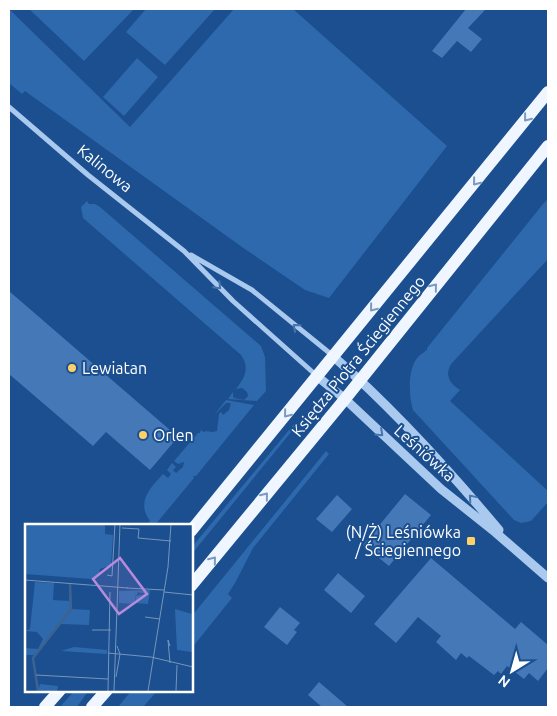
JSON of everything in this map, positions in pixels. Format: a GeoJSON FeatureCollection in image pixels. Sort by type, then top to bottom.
{"type":"FeatureCollection","features":[{"type":"Feature","properties":{"kind":"main road","name":"Księdza Piotra Ściegiennego"},"geometry":{"type":"LineString","coordinates":[[192,530],[548,92]]}},
{"type":"Feature","properties":{"kind":"main road","name":"Księdza Piotra Ściegiennego"},"geometry":{"type":"LineString","coordinates":[[192,585],[345,399],[548,146]]}},
{"type":"Feature","properties":{"kind":"main road"},"geometry":{"type":"LineString","coordinates":[[45,707],[59,691]]}},
{"type":"Feature","properties":{"kind":"main road"},"geometry":{"type":"LineString","coordinates":[[92,707],[105,691]]}},
{"type":"Feature","properties":{"kind":"street","name":"Kalinowa"},"geometry":{"type":"LineString","coordinates":[[9,107],[88,175],[184,251],[233,301],[318,377]]}},
{"type":"Feature","properties":{"kind":"street","name":"Kalinowa"},"geometry":{"type":"LineString","coordinates":[[184,251],[252,290],[360,380]]}},
{"type":"Feature","properties":{"kind":"street","name":"Leśniówka"},"geometry":{"type":"LineString","coordinates":[[318,377],[345,399],[442,489],[548,578]]}},
{"type":"Feature","properties":{"kind":"street","name":"Leśniówka"},"geometry":{"type":"LineString","coordinates":[[360,380],[393,410],[452,474],[515,549]]}},
{"type":"Feature","properties":{"kind":"shaded area"},"geometry":{"type":"Polygon","coordinates":[[[9,9],[130,127],[234,9],[293,9],[447,146],[329,298],[305,290],[25,91],[22,94],[9,83],[9,9]]]}},
{"type":"Feature","properties":{"kind":"shaded area"},"geometry":{"type":"Polygon","coordinates":[[[29,9],[134,9],[84,61],[29,9]]]}},
{"type":"Feature","properties":{"kind":"shaded area"},"geometry":{"type":"Polygon","coordinates":[[[146,9],[215,9],[165,65],[126,32],[146,9]]]}},
{"type":"Feature","properties":{"kind":"shaded area"},"geometry":{"type":"Polygon","coordinates":[[[137,58],[158,77],[124,116],[103,97],[137,58]]]}},
{"type":"Feature","properties":{"kind":"shaded area"},"geometry":{"type":"Polygon","coordinates":[[[548,199],[548,259],[452,363],[448,371],[449,378],[460,390],[450,401],[548,491],[548,502],[531,521],[521,523],[514,520],[413,410],[410,395],[410,377],[419,356],[425,350],[427,351],[427,348],[548,199]]]}},
{"type":"Feature","properties":{"kind":"shaded area"},"geometry":{"type":"Polygon","coordinates":[[[87,201],[89,204],[95,204],[100,207],[261,346],[265,357],[266,391],[257,401],[228,399],[233,392],[234,398],[244,400],[248,396],[247,392],[242,388],[236,389],[242,380],[246,368],[241,355],[83,218],[81,207],[87,201]]]}},
{"type":"Feature","properties":{"kind":"shaded area"},"geometry":{"type":"Polygon","coordinates":[[[226,400],[254,405],[196,476],[193,476],[194,478],[156,524],[148,524],[150,521],[144,508],[149,490],[163,474],[168,478],[171,474],[167,470],[172,463],[176,467],[173,470],[176,473],[183,467],[184,462],[178,464],[174,461],[201,430],[204,432],[217,431],[219,414],[221,412],[223,415],[229,410],[231,403],[226,403],[214,415],[226,400]]]}},
{"type":"Feature","properties":{"kind":"shaded area"},"geometry":{"type":"Polygon","coordinates":[[[294,424],[296,426],[192,554],[192,547],[294,424]]]}},
{"type":"Feature","properties":{"kind":"shaded area"},"geometry":{"type":"Polygon","coordinates":[[[326,451],[329,454],[253,548],[228,594],[232,598],[192,648],[192,616],[326,451]]]}},
{"type":"Feature","properties":{"kind":"shaded area"},"geometry":{"type":"Polygon","coordinates":[[[74,691],[88,691],[77,707],[60,707],[74,691]]]}},
{"type":"Feature","properties":{"kind":"shaded area"},"geometry":{"type":"Polygon","coordinates":[[[131,691],[157,691],[143,707],[118,707],[131,691]]]}},
{"type":"Feature","properties":{"kind":"building"},"geometry":{"type":"Polygon","coordinates":[[[466,9],[486,9],[468,28],[482,39],[471,52],[457,41],[442,58],[432,51],[466,9]]]}},
{"type":"Feature","properties":{"kind":"building"},"geometry":{"type":"Polygon","coordinates":[[[9,291],[178,437],[150,470],[106,432],[93,446],[9,374],[9,291]]]}},
{"type":"Feature","properties":{"kind":"building"},"geometry":{"type":"Polygon","coordinates":[[[405,494],[431,515],[389,566],[363,545],[405,494]]]}},
{"type":"Feature","properties":{"kind":"building"},"geometry":{"type":"Polygon","coordinates":[[[337,495],[352,509],[332,532],[316,519],[337,495]]]}},
{"type":"Feature","properties":{"kind":"building"},"geometry":{"type":"Polygon","coordinates":[[[431,558],[515,629],[521,622],[548,645],[548,668],[538,681],[529,673],[524,679],[507,666],[501,674],[498,671],[494,675],[469,656],[467,658],[461,653],[456,660],[436,642],[441,636],[418,617],[396,643],[374,624],[431,558]]]}},
{"type":"Feature","properties":{"kind":"building"},"geometry":{"type":"Polygon","coordinates":[[[338,573],[365,596],[351,613],[324,590],[338,573]]]}},
{"type":"Feature","properties":{"kind":"building"},"geometry":{"type":"Polygon","coordinates":[[[280,607],[300,623],[294,630],[297,632],[287,645],[264,627],[280,607]]]}},
{"type":"Feature","properties":{"kind":"building"},"geometry":{"type":"Polygon","coordinates":[[[319,682],[348,707],[322,707],[308,695],[319,682]]]}},
{"type":"Feature","properties":{"kind":"place","name":"Lewiatan"},"geometry":{"type":"Point","coordinates":[72,368]}},
{"type":"Feature","properties":{"kind":"place","name":"Orlen"},"geometry":{"type":"Point","coordinates":[143,435]}},
{"type":"Feature","properties":{"kind":"place","name":"(N/Ż) Leśniówka / Ściegiennego"},"geometry":{"type":"Point","coordinates":[471,541]}}]}
